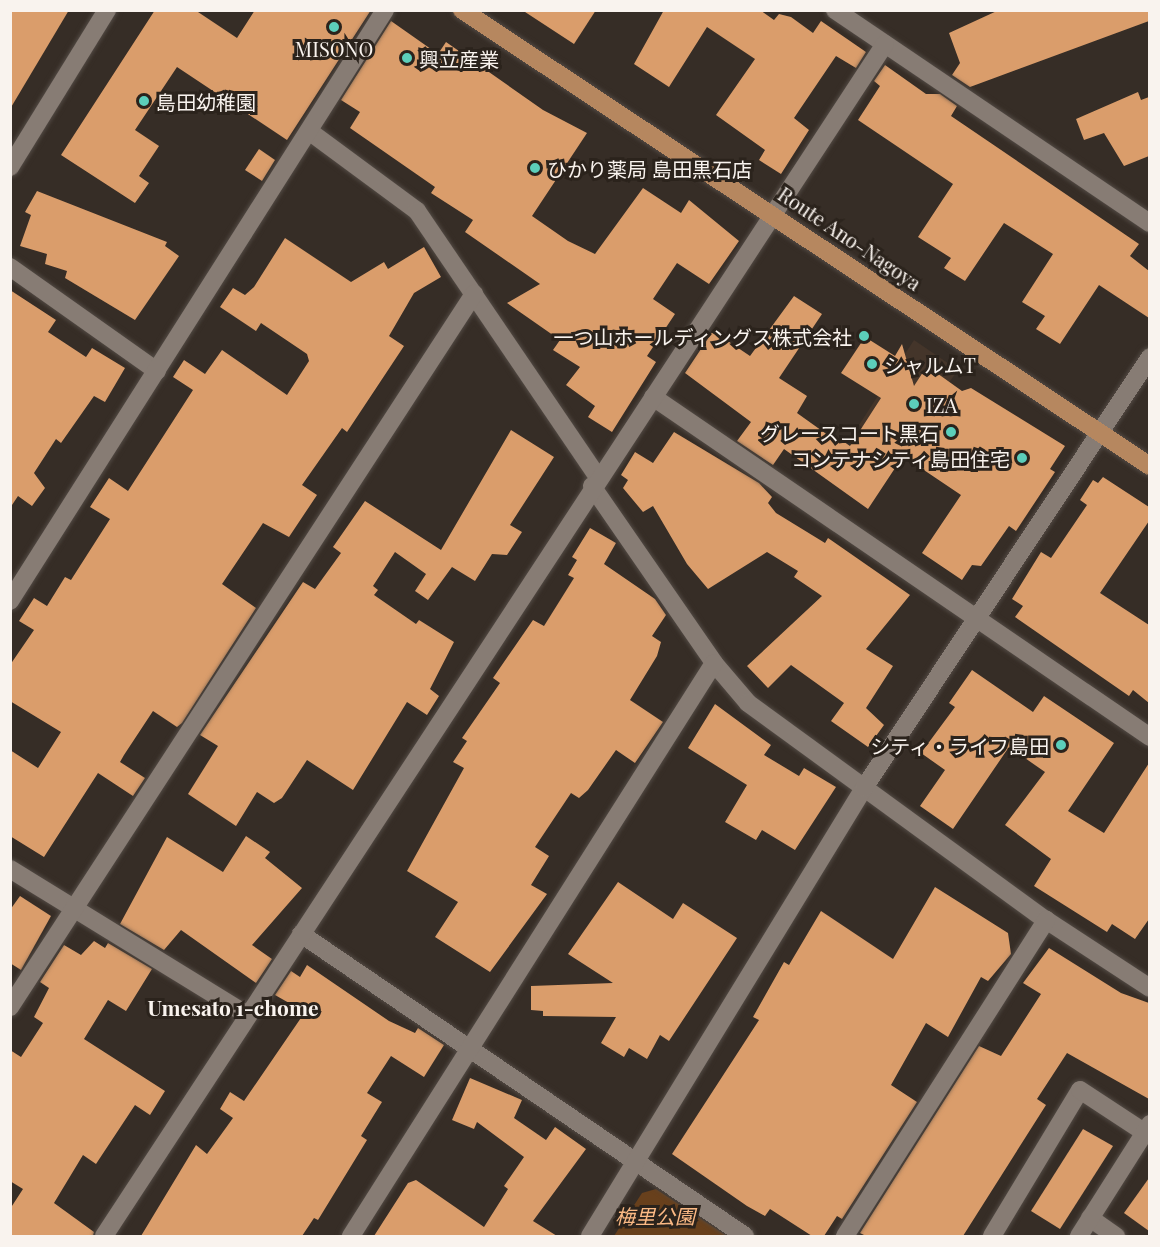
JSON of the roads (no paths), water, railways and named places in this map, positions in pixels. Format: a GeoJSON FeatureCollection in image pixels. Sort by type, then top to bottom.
{"type":"FeatureCollection","features":[{"type":"Feature","properties":{"kind":"main road","name":"Route Ano-Nagoya"},"geometry":{"type":"LineString","coordinates":[[462,10],[773,212],[1101,436],[1149,466]]}},
{"type":"Feature","properties":{"kind":"street"},"geometry":{"type":"LineString","coordinates":[[10,167],[107,10]]}},
{"type":"Feature","properties":{"kind":"street"},"geometry":{"type":"LineString","coordinates":[[10,601],[385,10]]}},
{"type":"Feature","properties":{"kind":"street"},"geometry":{"type":"LineString","coordinates":[[835,10],[1149,223]]}},
{"type":"Feature","properties":{"kind":"street"},"geometry":{"type":"LineString","coordinates":[[104,1236],[595,481],[653,397],[885,44]]}},
{"type":"Feature","properties":{"kind":"street"},"geometry":{"type":"LineString","coordinates":[[309,132],[417,212],[474,294],[714,663],[782,730],[1046,920],[1149,988]]}},
{"type":"Feature","properties":{"kind":"street"},"geometry":{"type":"LineString","coordinates":[[10,267],[157,371]]}},
{"type":"Feature","properties":{"kind":"street"},"geometry":{"type":"LineString","coordinates":[[10,1007],[474,294]]}},
{"type":"Feature","properties":{"kind":"street"},"geometry":{"type":"LineString","coordinates":[[590,1236],[864,788],[974,618],[1101,436],[1149,357]]}},
{"type":"Feature","properties":{"kind":"street"},"geometry":{"type":"LineString","coordinates":[[653,397],[1149,737]]}},
{"type":"Feature","properties":{"kind":"street"},"geometry":{"type":"LineString","coordinates":[[351,1236],[714,663]]}},
{"type":"Feature","properties":{"kind":"street"},"geometry":{"type":"LineString","coordinates":[[10,869],[247,1015]]}},
{"type":"Feature","properties":{"kind":"street"},"geometry":{"type":"LineString","coordinates":[[844,1236],[1046,920]]}},
{"type":"Feature","properties":{"kind":"street"},"geometry":{"type":"LineString","coordinates":[[301,934],[634,1165],[745,1236]]}},
{"type":"Feature","properties":{"kind":"street"},"geometry":{"type":"LineString","coordinates":[[992,1236],[1080,1090],[1147,1128],[1079,1236]]}},
{"type":"Feature","properties":{"kind":"street"},"geometry":{"type":"LineString","coordinates":[[1090,1218],[1116,1236]]}},
{"type":"Feature","properties":{"kind":"place","name":"MISONO"},"geometry":{"type":"Point","coordinates":[334,27]}},
{"type":"Feature","properties":{"kind":"place","name":"興立産業"},"geometry":{"type":"Point","coordinates":[407,58]}},
{"type":"Feature","properties":{"kind":"place","name":"島田幼稚園"},"geometry":{"type":"Point","coordinates":[144,101]}},
{"type":"Feature","properties":{"kind":"place","name":"ひかり薬局 島田黒石店"},"geometry":{"type":"Point","coordinates":[535,168]}},
{"type":"Feature","properties":{"kind":"place","name":"一つ山ホールディングス株式会社"},"geometry":{"type":"Point","coordinates":[864,336]}},
{"type":"Feature","properties":{"kind":"place","name":"シャルムT"},"geometry":{"type":"Point","coordinates":[872,364]}},
{"type":"Feature","properties":{"kind":"place","name":"IZA"},"geometry":{"type":"Point","coordinates":[914,404]}},
{"type":"Feature","properties":{"kind":"place","name":"グレースコート黒石"},"geometry":{"type":"Point","coordinates":[951,432]}},
{"type":"Feature","properties":{"kind":"place","name":"コンテナシティ島田住宅"},"geometry":{"type":"Point","coordinates":[1022,458]}},
{"type":"Feature","properties":{"kind":"place","name":"シティ・ライフ島田"},"geometry":{"type":"Point","coordinates":[1061,745]}},
{"type":"Feature","properties":{"kind":"district","name":"Umesato 1-chome"},"geometry":{"type":"Point","coordinates":[233,1007]}},
{"type":"Feature","properties":{"kind":"park label","name":"梅里公園"},"geometry":{"type":"Point","coordinates":[655,1215]}}]}
